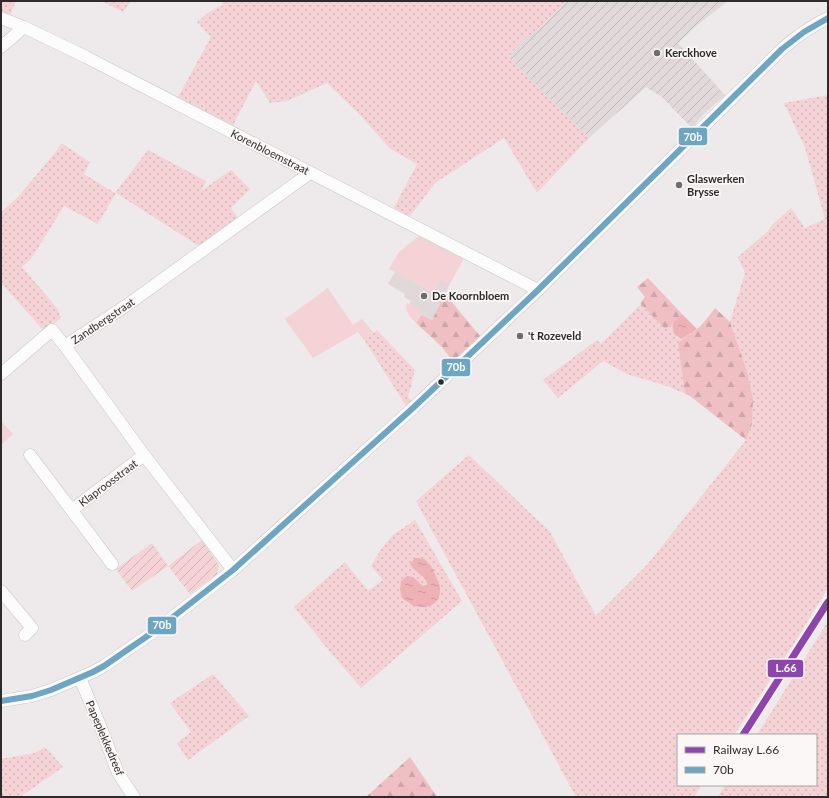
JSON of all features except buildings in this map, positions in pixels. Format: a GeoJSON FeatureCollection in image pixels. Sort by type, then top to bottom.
{"type":"FeatureCollection","features":[{"type":"Feature","properties":{"kind":"street","name":"Korenbloemstraat"},"geometry":{"type":"LineString","coordinates":[[1,18],[24,27],[100,64],[538,290]]}},
{"type":"Feature","properties":{"kind":"street"},"geometry":{"type":"LineString","coordinates":[[1,701],[51,690],[104,666],[159,628],[233,570],[413,408],[538,290],[782,49],[800,34],[820,21],[828,18]]}},
{"type":"Feature","properties":{"kind":"street"},"geometry":{"type":"LineString","coordinates":[[1,47],[24,27]]}},
{"type":"Feature","properties":{"kind":"street","name":"Zandbergstraat"},"geometry":{"type":"LineString","coordinates":[[233,570],[144,455],[64,346],[127,305],[310,173]]}},
{"type":"Feature","properties":{"kind":"street"},"geometry":{"type":"LineString","coordinates":[[1,374],[56,326],[64,346]]}},
{"type":"Feature","properties":{"kind":"street","name":"Klaproosstraat"},"geometry":{"type":"LineString","coordinates":[[30,455],[112,564]]}},
{"type":"Feature","properties":{"kind":"street","name":"Klaproosstraat"},"geometry":{"type":"LineString","coordinates":[[72,510],[144,455]]}},
{"type":"Feature","properties":{"kind":"street"},"geometry":{"type":"LineString","coordinates":[[1,592],[32,628],[25,635]]}},
{"type":"Feature","properties":{"kind":"street","name":"Papeplekkedreef"},"geometry":{"type":"LineString","coordinates":[[80,678],[118,773],[134,797]]}},
{"type":"Feature","properties":{"kind":"shaded area"},"geometry":{"type":"Polygon","coordinates":[[[1,1],[16,1],[10,15],[1,12],[1,1]]]}},
{"type":"Feature","properties":{"kind":"shaded area"},"geometry":{"type":"Polygon","coordinates":[[[101,1],[131,1],[123,12],[101,1]]]}},
{"type":"Feature","properties":{"kind":"shaded area"},"geometry":{"type":"Polygon","coordinates":[[[221,1],[567,1],[541,27],[523,40],[508,57],[589,138],[537,193],[504,138],[435,183],[410,216],[394,208],[417,164],[389,148],[362,117],[327,83],[287,101],[270,103],[256,81],[233,125],[178,97],[211,37],[197,22],[209,12],[223,5],[221,1]]]}},
{"type":"Feature","properties":{"kind":"shaded area"},"geometry":{"type":"Polygon","coordinates":[[[567,1],[728,1],[696,26],[678,43],[725,95],[703,115],[692,128],[662,97],[646,87],[589,138],[508,57],[523,40],[541,27],[567,1]]]}},
{"type":"Feature","properties":{"kind":"shaded area"},"geometry":{"type":"Polygon","coordinates":[[[828,95],[828,588],[793,645],[735,734],[677,734],[677,786],[701,786],[694,797],[576,797],[416,501],[469,455],[550,532],[596,616],[647,565],[746,440],[752,424],[753,399],[747,371],[730,322],[745,273],[738,257],[767,232],[772,225],[791,208],[805,228],[825,219],[805,148],[784,103],[828,95]]]}},
{"type":"Feature","properties":{"kind":"shaded area"},"geometry":{"type":"Polygon","coordinates":[[[61,143],[90,162],[84,174],[115,193],[148,150],[206,181],[201,191],[231,170],[250,189],[231,208],[238,218],[199,246],[116,193],[98,224],[64,206],[31,259],[22,267],[57,308],[61,318],[44,331],[3,285],[1,286],[1,212],[18,197],[58,149],[61,143]]]}},
{"type":"Feature","properties":{"kind":"shaded area"},"geometry":{"type":"Polygon","coordinates":[[[419,236],[464,258],[450,284],[441,279],[433,292],[389,269],[399,252],[419,236]]]}},
{"type":"Feature","properties":{"kind":"shaded area","name":"De Koornbloem"},"geometry":{"type":"Polygon","coordinates":[[[395,272],[433,292],[441,279],[450,284],[432,321],[421,315],[422,311],[409,304],[411,301],[404,297],[405,294],[388,284],[395,272]]]}},
{"type":"Feature","properties":{"kind":"shaded area"},"geometry":{"type":"Polygon","coordinates":[[[328,288],[353,325],[362,319],[374,333],[365,341],[358,332],[313,358],[285,319],[328,288]]]}},
{"type":"Feature","properties":{"kind":"shaded area"},"geometry":{"type":"Polygon","coordinates":[[[407,303],[423,311],[416,323],[406,309],[407,303]]]}},
{"type":"Feature","properties":{"kind":"shaded area"},"geometry":{"type":"Polygon","coordinates":[[[641,304],[665,329],[673,324],[672,329],[677,338],[682,339],[678,343],[685,394],[667,386],[627,374],[603,361],[558,398],[543,380],[597,340],[601,344],[641,304]]]}},
{"type":"Feature","properties":{"kind":"shaded area"},"geometry":{"type":"Polygon","coordinates":[[[377,330],[415,370],[408,397],[412,401],[406,406],[365,341],[377,330]]]}},
{"type":"Feature","properties":{"kind":"shaded area"},"geometry":{"type":"Polygon","coordinates":[[[1,421],[13,434],[1,445],[1,421]]]}},
{"type":"Feature","properties":{"kind":"shaded area"},"geometry":{"type":"Polygon","coordinates":[[[415,520],[462,601],[361,688],[294,607],[345,562],[368,591],[383,580],[371,566],[381,549],[393,535],[415,520]],[[415,572],[425,579],[427,586],[423,586],[418,581],[412,605],[438,580],[415,572]]]}},
{"type":"Feature","properties":{"kind":"shaded area"},"geometry":{"type":"Polygon","coordinates":[[[202,540],[219,565],[217,574],[190,594],[168,566],[202,540]]]}},
{"type":"Feature","properties":{"kind":"shaded area"},"geometry":{"type":"Polygon","coordinates":[[[152,543],[168,566],[132,591],[116,569],[152,543]]]}},
{"type":"Feature","properties":{"kind":"shaded area"},"geometry":{"type":"Polygon","coordinates":[[[828,621],[828,666],[825,667],[828,670],[828,797],[718,797],[724,786],[817,786],[817,734],[758,734],[828,621]]]}},
{"type":"Feature","properties":{"kind":"shaded area"},"geometry":{"type":"Polygon","coordinates":[[[213,674],[249,716],[188,760],[177,743],[191,732],[170,703],[213,674]]]}},
{"type":"Feature","properties":{"kind":"shaded area"},"geometry":{"type":"Polygon","coordinates":[[[45,747],[63,767],[20,797],[1,797],[1,759],[35,753],[45,747]]]}},
{"type":"Feature","properties":{"kind":"green space"},"geometry":{"type":"Polygon","coordinates":[[[648,278],[682,314],[673,324],[665,329],[640,303],[645,297],[637,287],[648,278]]]}},
{"type":"Feature","properties":{"kind":"green space"},"geometry":{"type":"Polygon","coordinates":[[[445,294],[480,336],[453,361],[442,347],[416,323],[421,315],[432,320],[445,294]]]}},
{"type":"Feature","properties":{"kind":"green space"},"geometry":{"type":"Polygon","coordinates":[[[715,308],[730,322],[747,371],[753,399],[752,424],[746,440],[690,396],[685,394],[678,343],[699,328],[715,308]]]}},
{"type":"Feature","properties":{"kind":"green space"},"geometry":{"type":"Polygon","coordinates":[[[410,757],[437,797],[366,797],[410,757]]]}},
{"type":"Feature","properties":{"kind":"water"},"geometry":{"type":"Polygon","coordinates":[[[682,314],[697,329],[682,339],[677,337],[674,333],[673,324],[682,314]]]}},
{"type":"Feature","properties":{"kind":"water"},"geometry":{"type":"Polygon","coordinates":[[[415,558],[424,559],[429,564],[439,583],[439,597],[434,604],[430,606],[421,607],[412,605],[402,598],[400,589],[401,581],[407,576],[413,577],[423,586],[427,585],[425,579],[410,564],[415,558]]]}},
{"type":"Feature","properties":{"kind":"rail line","name":"L.66"},"geometry":{"type":"LineString","coordinates":[[744,734],[828,602]]}},
{"type":"Feature","properties":{"kind":"transit line","name":"70b"},"geometry":{"type":"LineString","coordinates":[[1,701],[32,696],[51,690],[104,666],[159,628],[233,570],[413,408],[538,290],[782,49],[804,32],[828,18]]}},
{"type":"Feature","properties":{"kind":"place","name":"Kerckhove"},"geometry":{"type":"Point","coordinates":[657,53]}},
{"type":"Feature","properties":{"kind":"place","name":"Glaswerken Brysse"},"geometry":{"type":"Point","coordinates":[679,185]}},
{"type":"Feature","properties":{"kind":"place","name":"De Koornbloem"},"geometry":{"type":"Point","coordinates":[424,296]}},
{"type":"Feature","properties":{"kind":"place","name":"'t Rozeveld"},"geometry":{"type":"Point","coordinates":[520,336]}}]}
